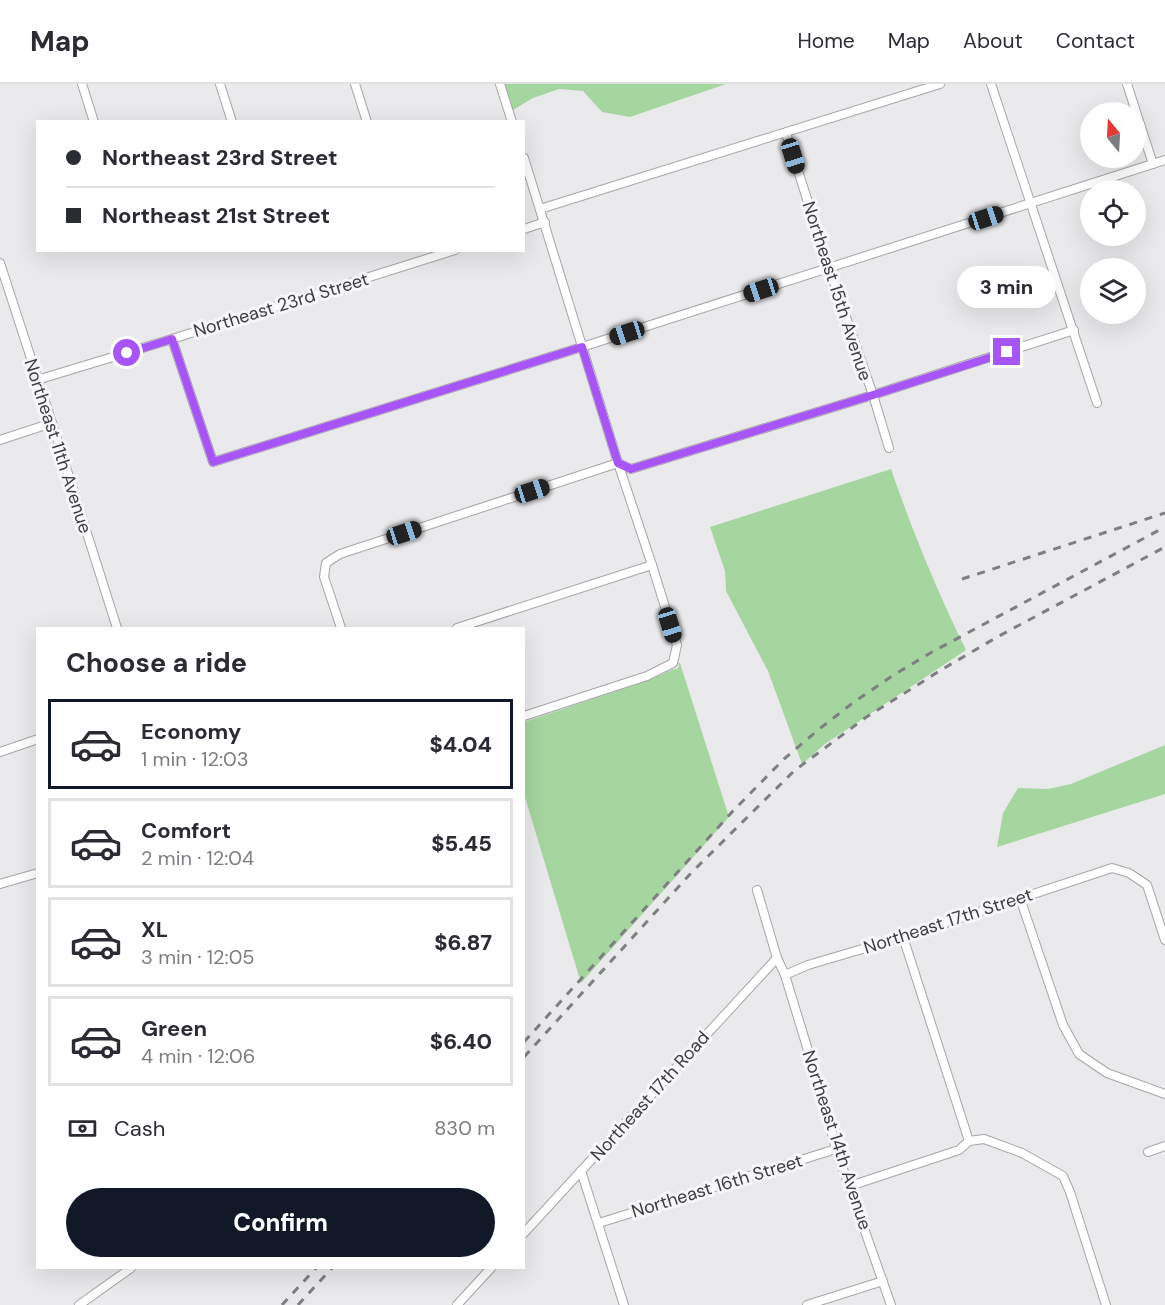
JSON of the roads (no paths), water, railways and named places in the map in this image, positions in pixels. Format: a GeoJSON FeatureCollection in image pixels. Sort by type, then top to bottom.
{"type":"FeatureCollection","features":[{"type":"Feature","properties":{"kind":"street"},"geometry":{"type":"LineString","coordinates":[[82,84],[92,120]]}},
{"type":"Feature","properties":{"kind":"street"},"geometry":{"type":"LineString","coordinates":[[220,84],[231,120]]}},
{"type":"Feature","properties":{"kind":"street"},"geometry":{"type":"LineString","coordinates":[[355,84],[366,120]]}},
{"type":"Feature","properties":{"kind":"street"},"geometry":{"type":"LineString","coordinates":[[500,84],[511,120]]}},
{"type":"Feature","properties":{"kind":"street"},"geometry":{"type":"LineString","coordinates":[[540,209],[940,84]]}},
{"type":"Feature","properties":{"kind":"street"},"geometry":{"type":"LineString","coordinates":[[992,84],[1097,402]]}},
{"type":"Feature","properties":{"kind":"street"},"geometry":{"type":"LineString","coordinates":[[1127,84],[1153,164]]}},
{"type":"Feature","properties":{"kind":"street","name":"Northeast 15th Avenue"},"geometry":{"type":"LineString","coordinates":[[786,133],[889,448]]}},
{"type":"Feature","properties":{"kind":"street"},"geometry":{"type":"LineString","coordinates":[[172,339],[213,462],[582,347],[1165,160]]}},
{"type":"Feature","properties":{"kind":"street"},"geometry":{"type":"LineString","coordinates":[[525,161],[677,645],[673,663],[647,676],[525,716]]}},
{"type":"Feature","properties":{"kind":"street"},"geometry":{"type":"LineString","coordinates":[[525,229],[544,222]]}},
{"type":"Feature","properties":{"kind":"street","name":"Northeast 23rd Street"},"geometry":{"type":"LineString","coordinates":[[37,380],[449,252]]}},
{"type":"Feature","properties":{"kind":"street","name":"Northeast 11th Avenue"},"geometry":{"type":"LineString","coordinates":[[0,263],[117,627]]}},
{"type":"Feature","properties":{"kind":"street"},"geometry":{"type":"LineString","coordinates":[[341,627],[324,577],[326,563],[340,555],[618,463],[631,469],[873,395],[1074,330]]}},
{"type":"Feature","properties":{"kind":"street"},"geometry":{"type":"LineString","coordinates":[[0,440],[52,423]]}},
{"type":"Feature","properties":{"kind":"street"},"geometry":{"type":"LineString","coordinates":[[460,627],[652,565]]}},
{"type":"Feature","properties":{"kind":"street"},"geometry":{"type":"LineString","coordinates":[[0,752],[36,740]]}},
{"type":"Feature","properties":{"kind":"street","name":"Northeast 17th Street"},"geometry":{"type":"LineString","coordinates":[[786,975],[808,965],[903,937],[1112,868],[1129,873],[1147,885],[1165,939]]}},
{"type":"Feature","properties":{"kind":"street"},"geometry":{"type":"LineString","coordinates":[[0,884],[36,874]]}},
{"type":"Feature","properties":{"kind":"street"},"geometry":{"type":"LineString","coordinates":[[757,890],[777,958],[786,975]]}},
{"type":"Feature","properties":{"kind":"street"},"geometry":{"type":"LineString","coordinates":[[1020,898],[1063,1025],[1079,1054],[1107,1073],[1165,1094]]}},
{"type":"Feature","properties":{"kind":"street"},"geometry":{"type":"LineString","coordinates":[[903,937],[969,1141]]}},
{"type":"Feature","properties":{"kind":"street","name":"Northeast 17th Road"},"geometry":{"type":"LineString","coordinates":[[525,1232],[777,958]]}},
{"type":"Feature","properties":{"kind":"street","name":"Northeast 14th Avenue"},"geometry":{"type":"LineString","coordinates":[[786,975],[836,1149],[891,1305]]}},
{"type":"Feature","properties":{"kind":"street"},"geometry":{"type":"LineString","coordinates":[[850,1186],[959,1150],[969,1141],[984,1139],[1022,1153],[1063,1176],[1106,1305]]}},
{"type":"Feature","properties":{"kind":"street"},"geometry":{"type":"LineString","coordinates":[[1148,1152],[1165,1146]]}},
{"type":"Feature","properties":{"kind":"street","name":"Northeast 16th Street"},"geometry":{"type":"LineString","coordinates":[[599,1223],[836,1149]]}},
{"type":"Feature","properties":{"kind":"street"},"geometry":{"type":"LineString","coordinates":[[581,1171],[624,1305]]}},
{"type":"Feature","properties":{"kind":"street"},"geometry":{"type":"LineString","coordinates":[[79,1305],[130,1269]]}},
{"type":"Feature","properties":{"kind":"street"},"geometry":{"type":"LineString","coordinates":[[457,1305],[490,1269]]}},
{"type":"Feature","properties":{"kind":"street"},"geometry":{"type":"LineString","coordinates":[[807,1305],[884,1281]]}},
{"type":"Feature","properties":{"kind":"railway"},"geometry":{"type":"LineString","coordinates":[[962,579],[1165,513]]}},
{"type":"Feature","properties":{"kind":"railway"},"geometry":{"type":"LineString","coordinates":[[525,1041],[732,812],[784,759],[818,730],[854,702],[932,652],[1165,527]]}},
{"type":"Feature","properties":{"kind":"railway"},"geometry":{"type":"LineString","coordinates":[[525,1056],[692,872],[794,771],[865,718],[941,670],[999,636],[1165,547]]}},
{"type":"Feature","properties":{"kind":"railway"},"geometry":{"type":"LineString","coordinates":[[282,1305],[315,1269]]}},
{"type":"Feature","properties":{"kind":"railway"},"geometry":{"type":"LineString","coordinates":[[298,1305],[331,1269]]}}]}
